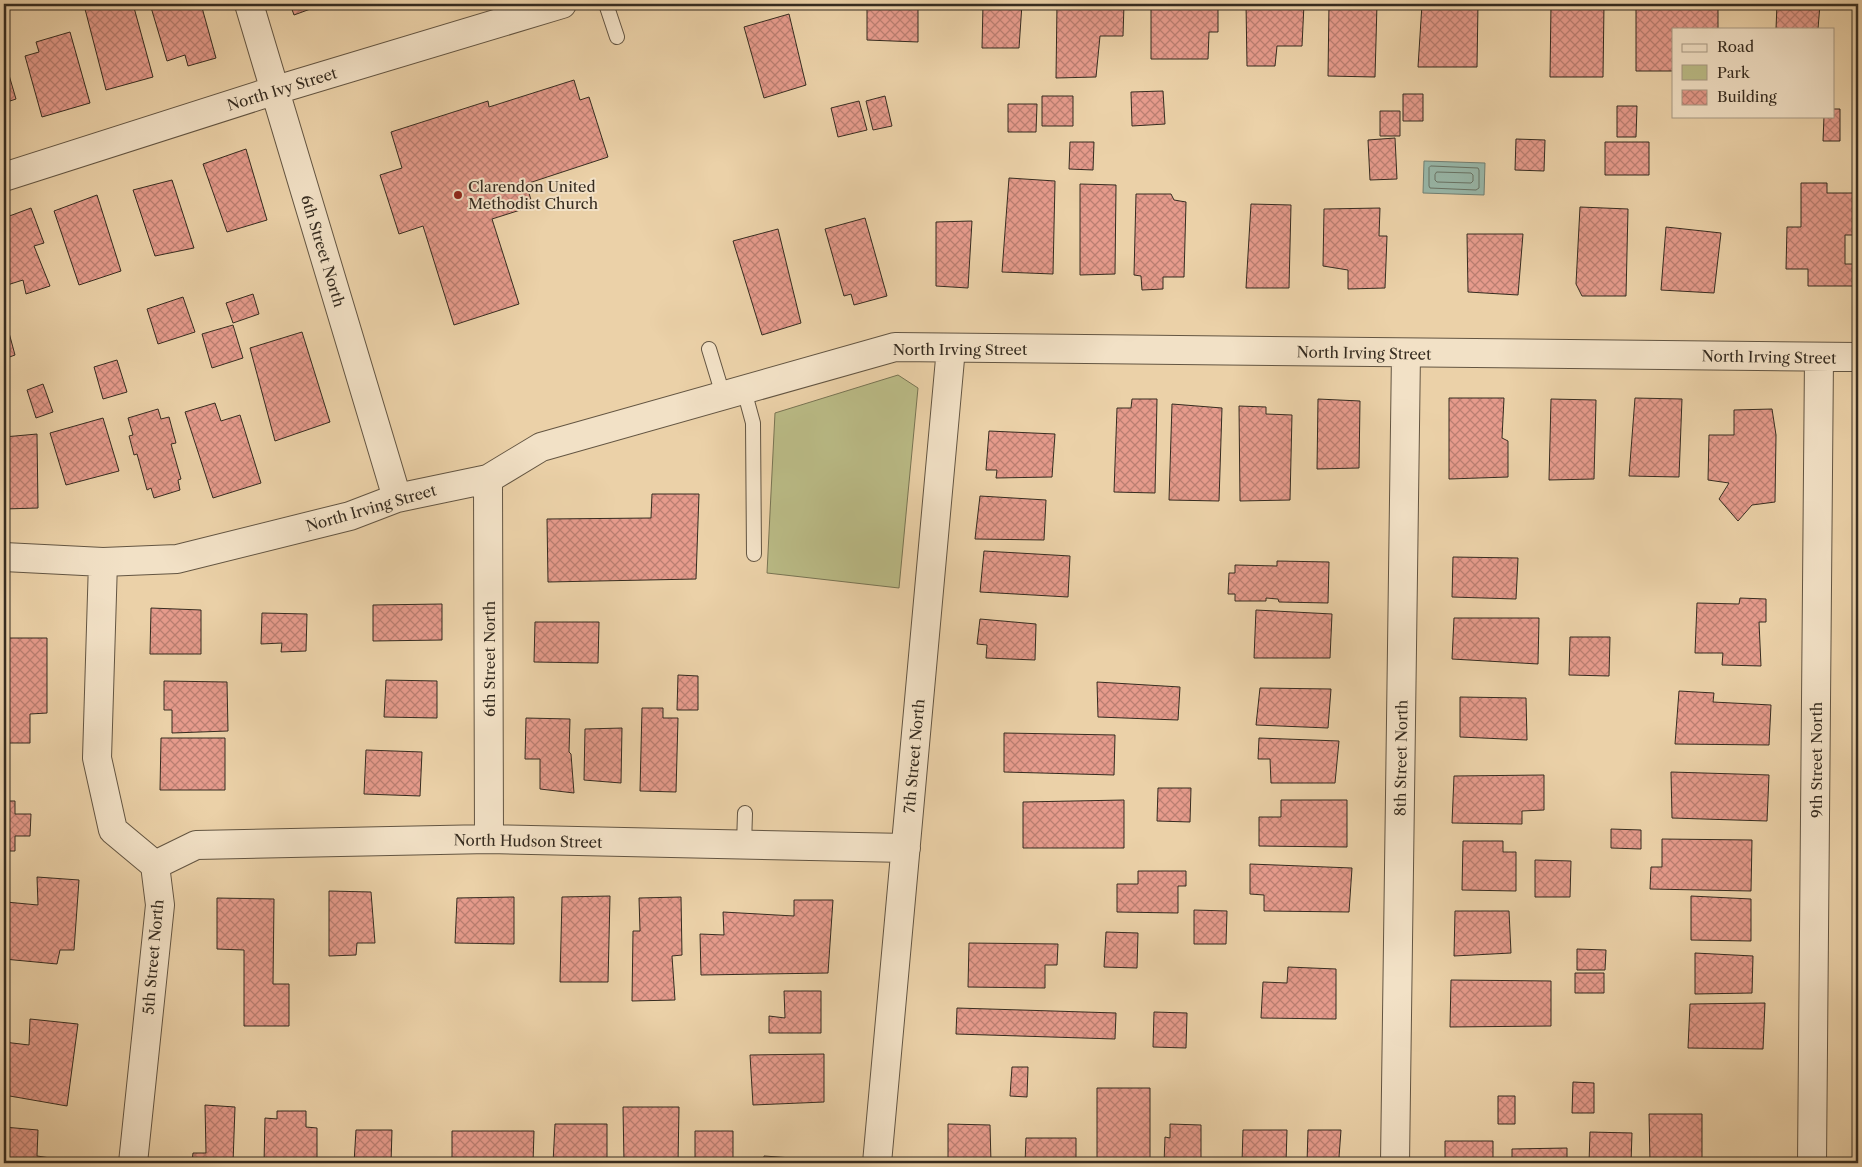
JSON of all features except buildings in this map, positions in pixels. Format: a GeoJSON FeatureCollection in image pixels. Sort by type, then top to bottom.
{"type":"FeatureCollection","features":[{"type":"Feature","properties":{"kind":"street","name":"6th Street North"},"geometry":{"type":"LineString","coordinates":[[249,4],[397,498]]}},
{"type":"Feature","properties":{"kind":"street","name":"North Ivy Street"},"geometry":{"type":"LineString","coordinates":[[4,177],[276,90],[562,4]]}},
{"type":"Feature","properties":{"kind":"street","name":"North Irving Street"},"geometry":{"type":"LineString","coordinates":[[4,557],[104,562],[178,559],[350,516],[397,498],[488,479],[541,447],[894,347],[1858,357]]}},
{"type":"Feature","properties":{"kind":"street","name":"7th Street North"},"geometry":{"type":"LineString","coordinates":[[878,1163],[951,348]]}},
{"type":"Feature","properties":{"kind":"street","name":"8th Street North"},"geometry":{"type":"LineString","coordinates":[[1395,1163],[1406,353]]}},
{"type":"Feature","properties":{"kind":"street","name":"9th Street North"},"geometry":{"type":"LineString","coordinates":[[1812,1163],[1819,357]]}},
{"type":"Feature","properties":{"kind":"street","name":"6th Street North"},"geometry":{"type":"LineString","coordinates":[[488,479],[489,839]]}},
{"type":"Feature","properties":{"kind":"street"},"geometry":{"type":"LineString","coordinates":[[104,562],[97,758],[113,830],[155,865]]}},
{"type":"Feature","properties":{"kind":"street","name":"North Hudson Street"},"geometry":{"type":"LineString","coordinates":[[155,865],[196,846],[489,839],[906,848]]}},
{"type":"Feature","properties":{"kind":"street","name":"5th Street North"},"geometry":{"type":"LineString","coordinates":[[133,1163],[160,905],[155,865]]}},
{"type":"Feature","properties":{"kind":"lane"},"geometry":{"type":"LineString","coordinates":[[606,4],[617,37]]}},
{"type":"Feature","properties":{"kind":"lane"},"geometry":{"type":"LineString","coordinates":[[709,348],[753,423],[754,554]]}},
{"type":"Feature","properties":{"kind":"lane"},"geometry":{"type":"LineString","coordinates":[[744,845],[745,812]]}},
{"type":"Feature","properties":{"kind":"green space"},"geometry":{"type":"Polygon","coordinates":[[[898,375],[918,388],[899,588],[767,573],[775,413],[898,375]]]}},
{"type":"Feature","properties":{"kind":"water"},"geometry":{"type":"Polygon","coordinates":[[[1424,161],[1485,163],[1484,195],[1423,193],[1424,161]]]}},
{"type":"Feature","properties":{"kind":"place","name":"Clarendon United Methodist Church"},"geometry":{"type":"Point","coordinates":[458,195]}}]}
